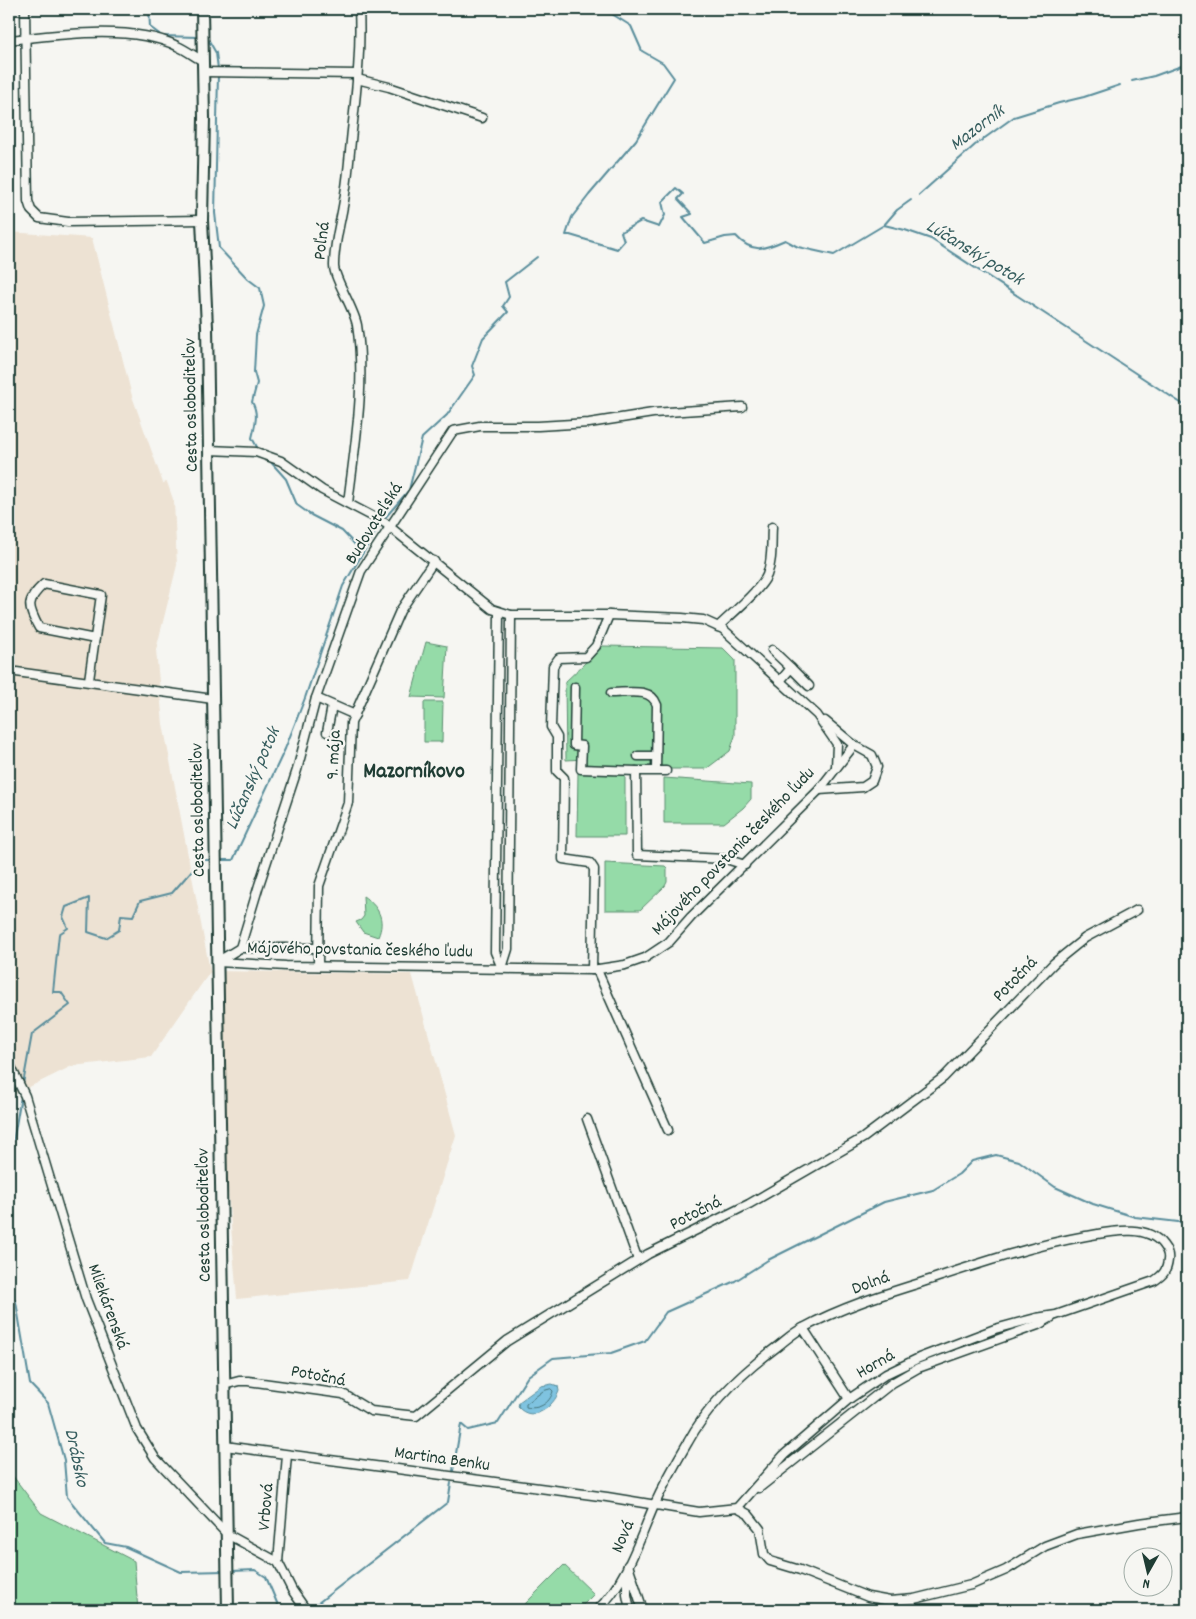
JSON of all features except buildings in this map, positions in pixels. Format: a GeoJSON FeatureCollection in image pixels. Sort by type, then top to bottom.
{"type":"FeatureCollection","features":[{"type":"Feature","properties":{"kind":"main road","name":"Cesta osloboditeľov"},"geometry":{"type":"LineString","coordinates":[[202,9],[202,220],[207,327],[214,699],[228,1610]]}},
{"type":"Feature","properties":{"kind":"street"},"geometry":{"type":"LineString","coordinates":[[25,9],[28,201],[31,210],[39,218],[79,223],[202,220]]}},
{"type":"Feature","properties":{"kind":"street","name":"Poľná"},"geometry":{"type":"LineString","coordinates":[[348,503],[357,437],[360,360],[356,323],[333,268],[335,246],[345,194],[357,77],[360,34],[358,9]]}},
{"type":"Feature","properties":{"kind":"street"},"geometry":{"type":"LineString","coordinates":[[9,40],[64,33],[121,34],[150,37],[175,45],[203,67],[357,77],[482,118]]}},
{"type":"Feature","properties":{"kind":"street","name":"Budovateľská"},"geometry":{"type":"LineString","coordinates":[[240,948],[297,770],[316,698],[361,571],[384,523],[453,431],[480,426],[538,426],[589,423],[653,413],[742,406]]}},
{"type":"Feature","properties":{"kind":"street","name":"Májového povstania českého ľudu"},"geometry":{"type":"LineString","coordinates":[[209,450],[256,452],[281,462],[322,490],[384,523],[492,609],[499,612],[511,615],[610,615],[682,618],[703,620],[718,626],[817,715],[837,744],[836,767],[820,790],[691,917],[669,942],[645,958],[625,965],[595,970],[286,966],[217,962]]}},
{"type":"Feature","properties":{"kind":"street"},"geometry":{"type":"LineString","coordinates":[[718,626],[767,577],[770,563],[772,527]]}},
{"type":"Feature","properties":{"kind":"street","name":"9. mája"},"geometry":{"type":"LineString","coordinates":[[318,966],[319,886],[348,803],[351,723],[400,611],[434,561]]}},
{"type":"Feature","properties":{"kind":"street"},"geometry":{"type":"LineString","coordinates":[[89,680],[95,640],[101,595],[44,584],[32,595],[30,610],[39,628],[95,640]]}},
{"type":"Feature","properties":{"kind":"street"},"geometry":{"type":"LineString","coordinates":[[499,612],[495,952],[502,968]]}},
{"type":"Feature","properties":{"kind":"street"},"geometry":{"type":"LineString","coordinates":[[502,968],[508,949],[511,615]]}},
{"type":"Feature","properties":{"kind":"street"},"geometry":{"type":"LineString","coordinates":[[610,615],[596,646],[586,657],[559,658],[553,666],[552,727],[557,736],[558,771],[564,778],[563,859],[590,863],[594,869],[595,970],[668,1130]]}},
{"type":"Feature","properties":{"kind":"street"},"geometry":{"type":"LineString","coordinates":[[772,650],[809,686]]}},
{"type":"Feature","properties":{"kind":"street"},"geometry":{"type":"LineString","coordinates":[[780,681],[791,668]]}},
{"type":"Feature","properties":{"kind":"street"},"geometry":{"type":"LineString","coordinates":[[9,671],[89,680],[214,699]]}},
{"type":"Feature","properties":{"kind":"street"},"geometry":{"type":"LineString","coordinates":[[575,687],[574,745],[582,746],[581,769],[666,770]]}},
{"type":"Feature","properties":{"kind":"street"},"geometry":{"type":"LineString","coordinates":[[611,692],[648,693],[654,698],[657,705],[656,770]]}},
{"type":"Feature","properties":{"kind":"street"},"geometry":{"type":"LineString","coordinates":[[316,698],[355,715]]}},
{"type":"Feature","properties":{"kind":"street"},"geometry":{"type":"LineString","coordinates":[[327,732],[332,706]]}},
{"type":"Feature","properties":{"kind":"street"},"geometry":{"type":"LineString","coordinates":[[817,715],[854,745],[872,755],[877,767],[872,781],[863,786],[820,790]]}},
{"type":"Feature","properties":{"kind":"street"},"geometry":{"type":"LineString","coordinates":[[836,767],[854,745]]}},
{"type":"Feature","properties":{"kind":"street"},"geometry":{"type":"LineString","coordinates":[[638,756],[656,756]]}},
{"type":"Feature","properties":{"kind":"street"},"geometry":{"type":"LineString","coordinates":[[636,771],[636,855],[726,859],[745,865]]}},
{"type":"Feature","properties":{"kind":"street","name":"Potočná"},"geometry":{"type":"LineString","coordinates":[[224,1385],[248,1381],[343,1394],[371,1412],[416,1416],[507,1341],[638,1260],[749,1204],[863,1138],[944,1077],[1054,963],[1085,938],[1137,910]]}},
{"type":"Feature","properties":{"kind":"street"},"geometry":{"type":"LineString","coordinates":[[217,962],[240,948],[318,948]]}},
{"type":"Feature","properties":{"kind":"street","name":"Mliekárenská"},"geometry":{"type":"LineString","coordinates":[[9,1063],[26,1096],[86,1299],[137,1429],[155,1458],[227,1534]]}},
{"type":"Feature","properties":{"kind":"street"},"geometry":{"type":"LineString","coordinates":[[587,1119],[638,1260]]}},
{"type":"Feature","properties":{"kind":"street","name":"Dolná"},"geometry":{"type":"LineString","coordinates":[[655,1504],[688,1441],[713,1404],[754,1364],[802,1328],[867,1300],[994,1258],[1084,1236],[1116,1231],[1142,1232],[1158,1238],[1168,1255]]}},
{"type":"Feature","properties":{"kind":"street","name":"Horná"},"geometry":{"type":"LineString","coordinates":[[736,1508],[892,1383],[918,1368],[1038,1325],[1056,1315],[1154,1281],[1162,1276],[1167,1268],[1168,1255]]}},
{"type":"Feature","properties":{"kind":"street","name":"Horná"},"geometry":{"type":"LineString","coordinates":[[746,1499],[784,1455],[849,1398],[886,1374],[919,1358],[996,1329],[1036,1318],[1056,1315]]}},
{"type":"Feature","properties":{"kind":"street"},"geometry":{"type":"LineString","coordinates":[[802,1328],[849,1398]]}},
{"type":"Feature","properties":{"kind":"street","name":"Martina Benku"},"geometry":{"type":"LineString","coordinates":[[225,1446],[655,1504]]}},
{"type":"Feature","properties":{"kind":"street","name":"Vrbová"},"geometry":{"type":"LineString","coordinates":[[227,1534],[278,1562],[287,1455]]}},
{"type":"Feature","properties":{"kind":"street"},"geometry":{"type":"LineString","coordinates":[[655,1504],[699,1512],[736,1508],[748,1514],[760,1529],[764,1554],[770,1561],[800,1570],[868,1597],[890,1600],[914,1599],[971,1585],[1006,1570],[1045,1546],[1077,1534],[1187,1517]]}},
{"type":"Feature","properties":{"kind":"street","name":"Nová"},"geometry":{"type":"LineString","coordinates":[[643,1610],[628,1565],[655,1504]]}},
{"type":"Feature","properties":{"kind":"street"},"geometry":{"type":"LineString","coordinates":[[278,1562],[292,1590],[306,1610]]}},
{"type":"Feature","properties":{"kind":"street"},"geometry":{"type":"LineString","coordinates":[[597,1610],[613,1592],[628,1565]]}},
{"type":"Feature","properties":{"kind":"street"},"geometry":{"type":"LineString","coordinates":[[628,1565],[627,1595],[630,1610]]}},
{"type":"Feature","properties":{"kind":"shaded area"},"geometry":{"type":"Polygon","coordinates":[[[9,232],[92,238],[132,396],[163,483],[167,482],[174,502],[177,565],[156,650],[163,724],[210,971],[412,974],[456,1135],[410,1281],[237,1299],[210,972],[151,1057],[72,1066],[9,1097],[9,232]]]}},
{"type":"Feature","properties":{"kind":"green space"},"geometry":{"type":"Polygon","coordinates":[[[426,642],[447,646],[444,698],[411,697],[426,642]]]}},
{"type":"Feature","properties":{"kind":"green space"},"geometry":{"type":"Polygon","coordinates":[[[603,646],[723,648],[735,660],[735,736],[730,751],[706,769],[665,769],[658,764],[649,768],[588,768],[585,759],[566,760],[565,682],[603,646]]]}},
{"type":"Feature","properties":{"kind":"green space"},"geometry":{"type":"Polygon","coordinates":[[[424,702],[443,702],[442,742],[424,742],[424,702]]]}},
{"type":"Feature","properties":{"kind":"green space"},"geometry":{"type":"Polygon","coordinates":[[[578,772],[625,773],[625,836],[577,836],[578,772]]]}},
{"type":"Feature","properties":{"kind":"green space"},"geometry":{"type":"Polygon","coordinates":[[[664,778],[751,784],[751,799],[724,823],[664,823],[664,778]]]}},
{"type":"Feature","properties":{"kind":"green space"},"geometry":{"type":"Polygon","coordinates":[[[605,863],[665,866],[667,868],[667,882],[640,910],[605,910],[605,863]]]}},
{"type":"Feature","properties":{"kind":"green space"},"geometry":{"type":"Polygon","coordinates":[[[363,896],[373,904],[381,919],[378,937],[363,932],[356,922],[364,916],[363,896]]]}},
{"type":"Feature","properties":{"kind":"green space"},"geometry":{"type":"Polygon","coordinates":[[[9,1471],[41,1513],[134,1561],[138,1610],[9,1610],[9,1471]]]}},
{"type":"Feature","properties":{"kind":"green space"},"geometry":{"type":"Polygon","coordinates":[[[564,1565],[594,1594],[578,1610],[519,1610],[564,1565]]]}},
{"type":"Feature","properties":{"kind":"water"},"geometry":{"type":"Polygon","coordinates":[[[552,1384],[558,1386],[559,1391],[548,1407],[542,1411],[530,1414],[518,1407],[519,1402],[541,1386],[552,1384]]]}},
{"type":"Feature","properties":{"kind":"waterway"},"geometry":{"type":"LineString","coordinates":[[149,9],[150,27],[162,36],[198,37]]}},
{"type":"Feature","properties":{"kind":"waterway","name":"Lúčanský potok"},"geometry":{"type":"LineString","coordinates":[[589,9],[612,14],[631,26],[642,51],[663,63],[674,78],[636,140],[572,217],[566,235],[617,249],[624,241],[621,232],[641,221],[659,227],[665,215],[662,202],[676,188],[683,194],[678,199],[692,214],[683,217],[705,243],[736,236],[753,248],[759,248],[771,246],[785,240],[798,247],[834,255],[884,225],[905,230],[931,239],[1187,407]]}},
{"type":"Feature","properties":{"kind":"waterway"},"geometry":{"type":"LineString","coordinates":[[206,38],[216,53],[218,69]]}},
{"type":"Feature","properties":{"kind":"waterway","name":"Mazorník"},"geometry":{"type":"LineString","coordinates":[[1132,81],[1154,76],[1187,64]]}},
{"type":"Feature","properties":{"kind":"waterway"},"geometry":{"type":"LineString","coordinates":[[218,74],[215,213],[219,248],[248,279],[260,288],[264,306],[256,335],[254,372],[257,383],[252,402],[256,415],[252,438],[257,447]]}},
{"type":"Feature","properties":{"kind":"waterway","name":"Mazorník"},"geometry":{"type":"LineString","coordinates":[[919,195],[975,145],[1014,117],[1120,85]]}},
{"type":"Feature","properties":{"kind":"waterway","name":"Mazorník"},"geometry":{"type":"LineString","coordinates":[[884,225],[897,210],[911,200]]}},
{"type":"Feature","properties":{"kind":"waterway","name":"Lúčanský potok"},"geometry":{"type":"LineString","coordinates":[[384,519],[409,490],[422,438],[447,415],[475,375],[472,366],[483,338],[508,312],[503,306],[509,297],[505,282],[537,257]]}},
{"type":"Feature","properties":{"kind":"waterway"},"geometry":{"type":"LineString","coordinates":[[269,460],[286,479],[297,505],[311,515],[342,531],[362,552]]}},
{"type":"Feature","properties":{"kind":"waterway","name":"Lúčanský potok"},"geometry":{"type":"LineString","coordinates":[[219,860],[233,860],[285,749],[305,698],[343,586],[381,523]]}},
{"type":"Feature","properties":{"kind":"waterway","name":"Lúčanský potok"},"geometry":{"type":"LineString","coordinates":[[23,1084],[32,1034],[70,1005],[61,992],[53,992],[59,934],[68,928],[63,917],[66,907],[89,898],[88,932],[106,938],[119,930],[121,915],[133,916],[140,901],[172,893],[201,860],[212,860]]}},
{"type":"Feature","properties":{"kind":"waterway","name":"Lúčanský potok"},"geometry":{"type":"LineString","coordinates":[[9,1155],[21,1096]]}},
{"type":"Feature","properties":{"kind":"waterway"},"geometry":{"type":"LineString","coordinates":[[453,1471],[461,1424],[468,1430],[498,1423],[528,1376],[553,1358],[611,1353],[645,1341],[666,1312],[735,1281],[768,1260],[884,1202],[933,1190],[959,1174],[972,1161],[996,1155],[1019,1161],[1055,1187],[1093,1204],[1135,1217],[1187,1223]]}},
{"type":"Feature","properties":{"kind":"waterway","name":"Drábsko"},"geometry":{"type":"LineString","coordinates":[[9,1292],[16,1302],[30,1384],[48,1403],[64,1460],[67,1497],[105,1543],[126,1547],[181,1572],[225,1571]]}},
{"type":"Feature","properties":{"kind":"waterway"},"geometry":{"type":"LineString","coordinates":[[309,1610],[448,1502],[451,1483]]}},
{"type":"Feature","properties":{"kind":"waterway","name":"Drábsko"},"geometry":{"type":"LineString","coordinates":[[232,1571],[255,1570],[266,1577],[280,1610]]}},
{"type":"Feature","properties":{"kind":"district","name":"Mazorníkovo"},"geometry":{"type":"Point","coordinates":[414,772]}}]}
